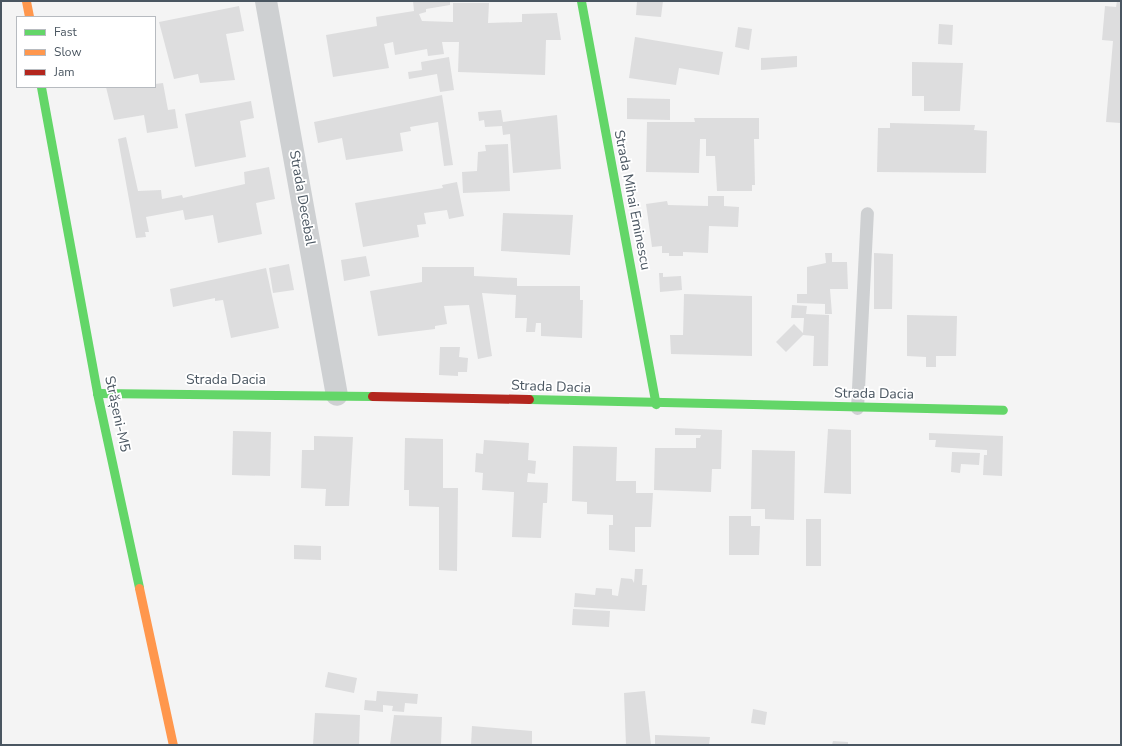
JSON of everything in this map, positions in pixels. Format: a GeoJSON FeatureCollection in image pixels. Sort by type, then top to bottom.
{"type":"FeatureCollection","features":[{"type":"Feature","properties":{"kind":"street"},"geometry":{"type":"LineString","coordinates":[[26,1],[29,16]]}},
{"type":"Feature","properties":{"kind":"street","name":"Strada Decebal"},"geometry":{"type":"LineString","coordinates":[[266,1],[337,395]]}},
{"type":"Feature","properties":{"kind":"street","name":"Strada Mihai Eminescu"},"geometry":{"type":"LineString","coordinates":[[581,1],[656,404]]}},
{"type":"Feature","properties":{"kind":"street","name":"Strășeni-M5"},"geometry":{"type":"LineString","coordinates":[[41,88],[97,393],[173,745]]}},
{"type":"Feature","properties":{"kind":"street","name":"Strada Dacia"},"geometry":{"type":"LineString","coordinates":[[97,393],[337,395],[656,404],[1003,410]]}},
{"type":"Feature","properties":{"kind":"lane"},"geometry":{"type":"LineString","coordinates":[[857,408],[867,213]]}},
{"type":"Feature","properties":{"kind":"building"},"geometry":{"type":"Polygon","coordinates":[[[413,1],[450,1],[450,5],[426,9],[426,12],[419,14],[422,21],[453,22],[453,3],[489,3],[488,23],[522,22],[522,14],[557,13],[561,40],[546,40],[545,75],[458,72],[459,42],[442,42],[444,54],[428,56],[427,49],[395,55],[393,42],[384,44],[389,68],[333,77],[326,35],[377,26],[376,17],[414,11],[413,1]]]}},
{"type":"Feature","properties":{"kind":"building"},"geometry":{"type":"Polygon","coordinates":[[[637,1],[663,1],[661,17],[636,15],[637,1]]]}},
{"type":"Feature","properties":{"kind":"building"},"geometry":{"type":"Polygon","coordinates":[[[1117,1],[1121,1],[1121,123],[1106,122],[1113,41],[1102,40],[1105,6],[1116,7],[1117,1]]]}},
{"type":"Feature","properties":{"kind":"building"},"geometry":{"type":"Polygon","coordinates":[[[239,6],[244,31],[226,34],[235,80],[200,83],[198,74],[174,79],[159,22],[239,6]]]}},
{"type":"Feature","properties":{"kind":"building"},"geometry":{"type":"Polygon","coordinates":[[[939,24],[953,25],[952,45],[938,44],[939,24]]]}},
{"type":"Feature","properties":{"kind":"building"},"geometry":{"type":"Polygon","coordinates":[[[738,27],[752,29],[749,50],[735,47],[738,27]]]}},
{"type":"Feature","properties":{"kind":"building"},"geometry":{"type":"Polygon","coordinates":[[[635,37],[723,52],[719,75],[679,68],[676,85],[629,78],[635,37]]]}},
{"type":"Feature","properties":{"kind":"building"},"geometry":{"type":"Polygon","coordinates":[[[797,56],[797,67],[761,70],[761,58],[797,56]]]}},
{"type":"Feature","properties":{"kind":"building"},"geometry":{"type":"Polygon","coordinates":[[[449,57],[454,90],[440,92],[437,74],[409,79],[408,72],[422,70],[421,62],[449,57]]]}},
{"type":"Feature","properties":{"kind":"building"},"geometry":{"type":"Polygon","coordinates":[[[912,62],[963,63],[960,111],[924,111],[924,96],[912,96],[912,62]]]}},
{"type":"Feature","properties":{"kind":"building"},"geometry":{"type":"Polygon","coordinates":[[[163,83],[168,110],[175,109],[178,128],[147,133],[144,115],[114,120],[106,88],[156,88],[156,84],[163,83]]]}},
{"type":"Feature","properties":{"kind":"building"},"geometry":{"type":"Polygon","coordinates":[[[442,95],[453,165],[444,166],[438,122],[410,127],[411,131],[400,133],[403,151],[346,160],[342,138],[318,143],[314,122],[442,95]]]}},
{"type":"Feature","properties":{"kind":"building"},"geometry":{"type":"Polygon","coordinates":[[[627,98],[670,99],[670,120],[627,119],[627,98]]]}},
{"type":"Feature","properties":{"kind":"building"},"geometry":{"type":"Polygon","coordinates":[[[251,101],[254,118],[240,121],[246,157],[195,167],[185,114],[251,101]]]}},
{"type":"Feature","properties":{"kind":"building"},"geometry":{"type":"Polygon","coordinates":[[[501,110],[503,122],[557,115],[561,169],[513,173],[510,134],[503,135],[502,126],[485,127],[484,120],[479,121],[478,112],[501,110]]]}},
{"type":"Feature","properties":{"kind":"building"},"geometry":{"type":"Polygon","coordinates":[[[694,118],[759,118],[759,139],[754,139],[755,185],[752,185],[752,191],[717,191],[715,156],[706,156],[706,139],[700,139],[699,173],[646,172],[647,122],[695,122],[694,118]]]}},
{"type":"Feature","properties":{"kind":"building"},"geometry":{"type":"Polygon","coordinates":[[[890,123],[975,125],[974,130],[987,131],[986,173],[877,172],[878,128],[890,128],[890,123]]]}},
{"type":"Feature","properties":{"kind":"building"},"geometry":{"type":"Polygon","coordinates":[[[126,137],[138,191],[161,190],[162,199],[182,195],[183,198],[245,184],[244,172],[269,167],[275,199],[256,203],[262,234],[218,243],[213,215],[185,220],[183,210],[146,217],[149,232],[145,232],[146,237],[136,238],[118,139],[126,137]]]}},
{"type":"Feature","properties":{"kind":"building"},"geometry":{"type":"Polygon","coordinates":[[[508,144],[510,191],[463,193],[462,172],[477,171],[478,152],[486,151],[485,145],[508,144]]]}},
{"type":"Feature","properties":{"kind":"building"},"geometry":{"type":"Polygon","coordinates":[[[457,182],[464,216],[449,219],[447,210],[424,213],[426,224],[417,225],[419,237],[363,247],[355,203],[443,188],[442,185],[457,182]]]}},
{"type":"Feature","properties":{"kind":"building"},"geometry":{"type":"Polygon","coordinates":[[[708,196],[724,196],[724,206],[739,207],[738,227],[709,226],[708,253],[683,252],[683,256],[669,256],[669,253],[662,253],[662,246],[652,247],[646,204],[667,201],[668,205],[708,206],[708,196]]]}},
{"type":"Feature","properties":{"kind":"building"},"geometry":{"type":"Polygon","coordinates":[[[503,213],[573,215],[570,255],[501,251],[503,213]]]}},
{"type":"Feature","properties":{"kind":"building"},"geometry":{"type":"Polygon","coordinates":[[[825,253],[832,253],[832,262],[847,262],[848,289],[830,289],[832,314],[825,314],[825,304],[797,303],[797,294],[807,294],[807,267],[826,263],[825,253]]]}},
{"type":"Feature","properties":{"kind":"building"},"geometry":{"type":"Polygon","coordinates":[[[874,253],[893,254],[892,309],[874,309],[874,253]]]}},
{"type":"Feature","properties":{"kind":"building"},"geometry":{"type":"Polygon","coordinates":[[[366,256],[370,276],[344,281],[341,260],[366,256]]]}},
{"type":"Feature","properties":{"kind":"building"},"geometry":{"type":"Polygon","coordinates":[[[289,264],[294,290],[273,293],[269,268],[289,264]]]}},
{"type":"Feature","properties":{"kind":"building"},"geometry":{"type":"Polygon","coordinates":[[[422,267],[474,267],[474,276],[517,278],[517,286],[580,286],[580,300],[583,300],[582,338],[541,336],[541,323],[536,323],[535,332],[526,332],[527,318],[515,318],[516,295],[482,293],[492,356],[478,359],[469,305],[444,306],[447,324],[435,326],[435,329],[378,336],[370,291],[422,282],[422,267]]]}},
{"type":"Feature","properties":{"kind":"building"},"geometry":{"type":"Polygon","coordinates":[[[266,268],[279,328],[231,338],[223,300],[215,301],[215,298],[173,307],[170,289],[266,268]]]}},
{"type":"Feature","properties":{"kind":"building"},"geometry":{"type":"Polygon","coordinates":[[[659,273],[663,273],[663,277],[681,276],[682,290],[660,292],[659,273]]]}},
{"type":"Feature","properties":{"kind":"building"},"geometry":{"type":"Polygon","coordinates":[[[684,294],[752,296],[752,356],[671,354],[670,335],[683,335],[684,294]]]}},
{"type":"Feature","properties":{"kind":"building"},"geometry":{"type":"Polygon","coordinates":[[[792,305],[807,306],[806,314],[829,315],[828,366],[813,366],[814,336],[803,335],[786,352],[776,342],[794,324],[803,333],[804,318],[791,318],[792,305]]]}},
{"type":"Feature","properties":{"kind":"building"},"geometry":{"type":"Polygon","coordinates":[[[907,315],[957,316],[956,356],[936,356],[936,367],[926,367],[926,357],[907,356],[907,315]]]}},
{"type":"Feature","properties":{"kind":"building"},"geometry":{"type":"Polygon","coordinates":[[[440,347],[460,347],[459,357],[468,358],[467,372],[458,372],[458,376],[439,375],[440,347]]]}},
{"type":"Feature","properties":{"kind":"building"},"geometry":{"type":"Polygon","coordinates":[[[675,428],[722,430],[721,469],[712,469],[711,492],[654,490],[655,448],[696,448],[696,438],[700,438],[701,435],[675,435],[675,428]]]}},
{"type":"Feature","properties":{"kind":"building"},"geometry":{"type":"Polygon","coordinates":[[[828,429],[851,430],[851,494],[824,493],[828,429]]]}},
{"type":"Feature","properties":{"kind":"building"},"geometry":{"type":"Polygon","coordinates":[[[233,431],[271,432],[270,476],[232,475],[233,431]]]}},
{"type":"Feature","properties":{"kind":"building"},"geometry":{"type":"Polygon","coordinates":[[[929,433],[1003,436],[1002,476],[983,475],[984,455],[987,455],[987,450],[935,447],[936,440],[929,440],[929,433]]]}},
{"type":"Feature","properties":{"kind":"building"},"geometry":{"type":"Polygon","coordinates":[[[314,436],[353,437],[349,506],[325,506],[326,489],[301,488],[302,450],[314,450],[314,436]]]}},
{"type":"Feature","properties":{"kind":"building"},"geometry":{"type":"Polygon","coordinates":[[[405,438],[443,439],[443,488],[458,488],[457,571],[439,570],[439,507],[409,506],[409,490],[404,490],[405,438]]]}},
{"type":"Feature","properties":{"kind":"building"},"geometry":{"type":"Polygon","coordinates":[[[484,440],[529,443],[528,460],[536,461],[535,474],[528,473],[527,482],[548,483],[547,503],[543,503],[541,538],[512,537],[514,492],[482,490],[483,473],[475,472],[476,453],[483,454],[484,440]]]}},
{"type":"Feature","properties":{"kind":"building"},"geometry":{"type":"Polygon","coordinates":[[[573,446],[617,447],[616,481],[636,481],[636,493],[653,493],[651,527],[635,527],[635,552],[609,550],[609,525],[613,525],[613,515],[587,514],[587,502],[572,501],[573,446]]]}},
{"type":"Feature","properties":{"kind":"building"},"geometry":{"type":"Polygon","coordinates":[[[752,450],[795,451],[794,520],[765,519],[765,509],[751,509],[752,450]]]}},
{"type":"Feature","properties":{"kind":"building"},"geometry":{"type":"Polygon","coordinates":[[[952,452],[980,453],[979,465],[961,464],[960,473],[951,472],[952,452]]]}},
{"type":"Feature","properties":{"kind":"building"},"geometry":{"type":"Polygon","coordinates":[[[729,516],[751,516],[751,526],[760,526],[759,555],[729,555],[729,516]]]}},
{"type":"Feature","properties":{"kind":"building"},"geometry":{"type":"Polygon","coordinates":[[[806,519],[821,519],[821,566],[806,566],[806,519]]]}},
{"type":"Feature","properties":{"kind":"building"},"geometry":{"type":"Polygon","coordinates":[[[294,545],[321,546],[321,560],[294,559],[294,545]]]}},
{"type":"Feature","properties":{"kind":"building"},"geometry":{"type":"Polygon","coordinates":[[[635,569],[643,569],[642,585],[647,585],[645,611],[574,607],[575,593],[595,595],[596,588],[612,589],[612,595],[618,596],[621,578],[632,579],[634,583],[635,569]]]}},
{"type":"Feature","properties":{"kind":"building"},"geometry":{"type":"Polygon","coordinates":[[[573,609],[610,611],[609,627],[572,625],[573,609]]]}},
{"type":"Feature","properties":{"kind":"building"},"geometry":{"type":"Polygon","coordinates":[[[328,672],[357,678],[354,693],[325,687],[328,672]]]}},
{"type":"Feature","properties":{"kind":"building"},"geometry":{"type":"Polygon","coordinates":[[[377,691],[418,694],[417,704],[405,703],[404,712],[392,711],[393,706],[383,705],[383,712],[364,710],[365,700],[376,701],[377,691]]]}},
{"type":"Feature","properties":{"kind":"building"},"geometry":{"type":"Polygon","coordinates":[[[645,691],[651,745],[626,745],[624,693],[645,691]]]}},
{"type":"Feature","properties":{"kind":"building"},"geometry":{"type":"Polygon","coordinates":[[[753,709],[767,712],[765,725],[751,723],[753,709]]]}},
{"type":"Feature","properties":{"kind":"building"},"geometry":{"type":"Polygon","coordinates":[[[315,713],[360,715],[359,745],[313,745],[315,713]]]}},
{"type":"Feature","properties":{"kind":"building"},"geometry":{"type":"Polygon","coordinates":[[[394,715],[442,717],[441,745],[390,745],[394,715]]]}},
{"type":"Feature","properties":{"kind":"building"},"geometry":{"type":"Polygon","coordinates":[[[472,726],[532,731],[532,745],[471,745],[472,726]]]}},
{"type":"Feature","properties":{"kind":"building"},"geometry":{"type":"Polygon","coordinates":[[[655,735],[710,737],[709,745],[655,745],[655,735]]]}},
{"type":"Feature","properties":{"kind":"building"},"geometry":{"type":"Polygon","coordinates":[[[833,741],[848,742],[848,745],[832,745],[833,741]]]}},
{"type":"Feature","properties":{"kind":"traffic: fast"},"geometry":{"type":"LineString","coordinates":[[581,1],[656,404]]}},
{"type":"Feature","properties":{"kind":"traffic: fast"},"geometry":{"type":"LineString","coordinates":[[41,88],[97,393],[139,588]]}},
{"type":"Feature","properties":{"kind":"traffic: fast"},"geometry":{"type":"LineString","coordinates":[[97,393],[372,396]]}},
{"type":"Feature","properties":{"kind":"traffic: fast"},"geometry":{"type":"LineString","coordinates":[[529,399],[1003,410]]}},
{"type":"Feature","properties":{"kind":"traffic: slow"},"geometry":{"type":"LineString","coordinates":[[26,1],[29,16]]}},
{"type":"Feature","properties":{"kind":"traffic: slow"},"geometry":{"type":"LineString","coordinates":[[139,588],[173,745]]}},
{"type":"Feature","properties":{"kind":"traffic: jam"},"geometry":{"type":"LineString","coordinates":[[372,396],[529,399]]}}]}
